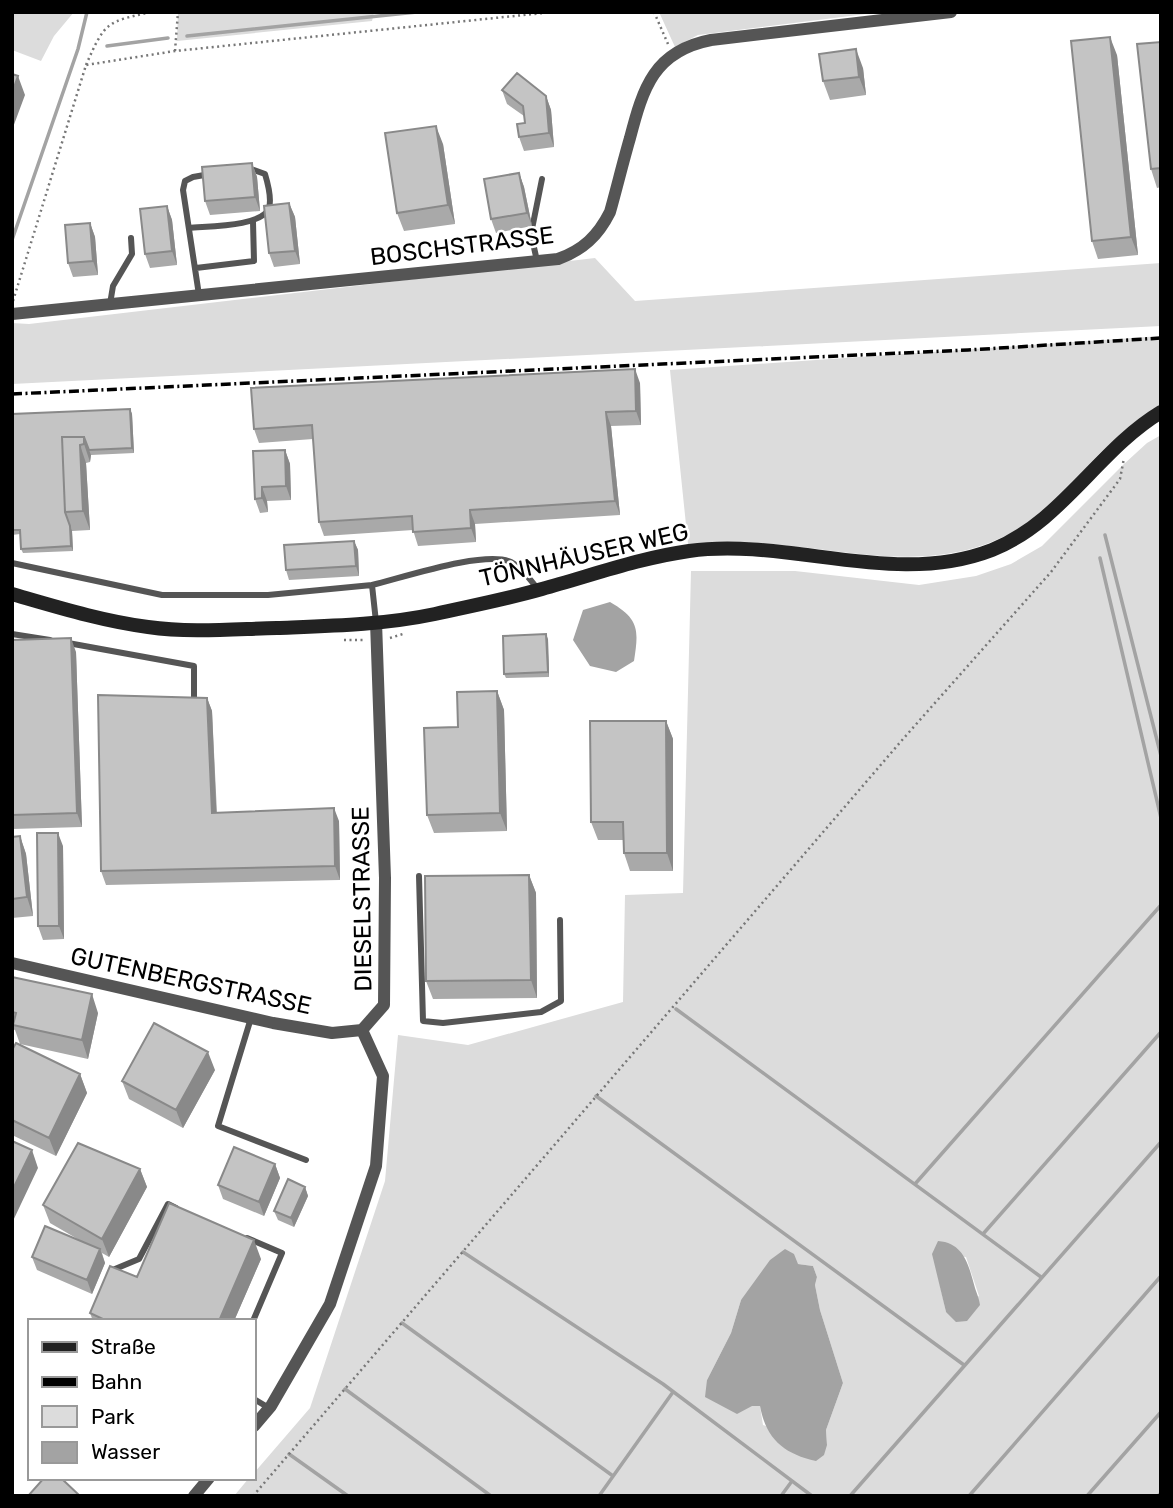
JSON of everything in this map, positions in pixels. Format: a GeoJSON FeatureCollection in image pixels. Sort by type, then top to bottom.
{"type":"FeatureCollection","features":[{"type":"Feature","properties":{"kind":"main road","name":"TÖNNHÄUSER WEG"},"geometry":{"type":"LineString","coordinates":[[12,594],[102,619],[151,628],[216,630],[376,622],[430,615],[539,590],[619,566],[690,551],[741,548],[896,564],[960,560],[993,549],[1024,533],[1047,516],[1129,435],[1161,412]]}},
{"type":"Feature","properties":{"kind":"street","name":"BOSCHSTRASSE"},"geometry":{"type":"LineString","coordinates":[[12,314],[537,261],[574,253],[586,245],[604,224],[610,212],[644,90],[654,72],[672,55],[685,47],[710,40],[951,12]]}},
{"type":"Feature","properties":{"kind":"street","name":"DIESELSTRASSE"},"geometry":{"type":"LineString","coordinates":[[362,1030],[384,1005],[385,878],[376,622]]}},
{"type":"Feature","properties":{"kind":"street","name":"GUTENBERGSTRASSE"},"geometry":{"type":"LineString","coordinates":[[13,964],[251,1018],[332,1033],[362,1030]]}},
{"type":"Feature","properties":{"kind":"street"},"geometry":{"type":"LineString","coordinates":[[256,1424],[269,1408],[330,1304],[376,1166],[383,1076],[362,1030]]}},
{"type":"Feature","properties":{"kind":"street"},"geometry":{"type":"LineString","coordinates":[[194,1496],[207,1480]]}},
{"type":"Feature","properties":{"kind":"lane"},"geometry":{"type":"LineString","coordinates":[[189,228],[253,222],[264,216],[270,207],[265,174],[254,170],[241,171]]}},
{"type":"Feature","properties":{"kind":"lane"},"geometry":{"type":"LineString","coordinates":[[199,295],[183,190],[185,181],[193,177],[220,173]]}},
{"type":"Feature","properties":{"kind":"lane"},"geometry":{"type":"LineString","coordinates":[[537,261],[531,234],[542,179]]}},
{"type":"Feature","properties":{"kind":"lane"},"geometry":{"type":"LineString","coordinates":[[196,268],[254,261],[253,222]]}},
{"type":"Feature","properties":{"kind":"lane"},"geometry":{"type":"LineString","coordinates":[[110,304],[113,286],[132,254],[131,238]]}},
{"type":"Feature","properties":{"kind":"lane"},"geometry":{"type":"LineString","coordinates":[[12,562],[162,595],[268,595],[372,585],[478,559],[510,561],[521,569],[539,590]]}},
{"type":"Feature","properties":{"kind":"lane"},"geometry":{"type":"LineString","coordinates":[[372,585],[376,622]]}},
{"type":"Feature","properties":{"kind":"lane"},"geometry":{"type":"LineString","coordinates":[[12,634],[194,666],[194,707]]}},
{"type":"Feature","properties":{"kind":"lane"},"geometry":{"type":"LineString","coordinates":[[419,876],[423,1021],[443,1023],[541,1012],[561,1001],[560,920]]}},
{"type":"Feature","properties":{"kind":"lane"},"geometry":{"type":"LineString","coordinates":[[251,1018],[218,1126],[306,1160]]}},
{"type":"Feature","properties":{"kind":"lane"},"geometry":{"type":"LineString","coordinates":[[110,1282],[115,1269],[138,1259],[168,1204],[181,1210]]}},
{"type":"Feature","properties":{"kind":"lane"},"geometry":{"type":"LineString","coordinates":[[244,1237],[282,1253],[254,1319]]}},
{"type":"Feature","properties":{"kind":"lane"},"geometry":{"type":"LineString","coordinates":[[256,1400],[269,1408]]}},
{"type":"Feature","properties":{"kind":"path"},"geometry":{"type":"LineString","coordinates":[[12,304],[86,65],[100,33],[114,20],[151,12]]}},
{"type":"Feature","properties":{"kind":"path"},"geometry":{"type":"LineString","coordinates":[[175,51],[178,12]]}},
{"type":"Feature","properties":{"kind":"path"},"geometry":{"type":"LineString","coordinates":[[86,65],[175,51],[553,12]]}},
{"type":"Feature","properties":{"kind":"path"},"geometry":{"type":"LineString","coordinates":[[653,12],[672,55]]}},
{"type":"Feature","properties":{"kind":"path"},"geometry":{"type":"LineString","coordinates":[[253,1496],[894,749],[1051,572],[1120,479]]}},
{"type":"Feature","properties":{"kind":"green space"},"geometry":{"type":"Polygon","coordinates":[[[12,12],[74,12],[54,36],[41,61],[12,50],[12,12]]]}},
{"type":"Feature","properties":{"kind":"green space"},"geometry":{"type":"Polygon","coordinates":[[[178,12],[374,12],[372,21],[177,41],[178,12]]]}},
{"type":"Feature","properties":{"kind":"green space"},"geometry":{"type":"Polygon","coordinates":[[[659,12],[882,12],[698,35],[675,47],[659,12]]]}},
{"type":"Feature","properties":{"kind":"green space"},"geometry":{"type":"Polygon","coordinates":[[[595,258],[635,301],[1161,263],[1161,326],[12,384],[12,323],[29,324],[595,258]]]}},
{"type":"Feature","properties":{"kind":"green space"},"geometry":{"type":"Polygon","coordinates":[[[1161,336],[1161,404],[1106,447],[1044,512],[1022,527],[993,541],[965,550],[908,557],[764,544],[688,544],[670,370],[1161,336]]]}},
{"type":"Feature","properties":{"kind":"green space"},"geometry":{"type":"Polygon","coordinates":[[[1161,435],[1161,1496],[234,1496],[247,1480],[256,1480],[256,1471],[310,1408],[385,1181],[398,1035],[468,1045],[623,1002],[625,895],[683,893],[691,571],[795,571],[919,585],[976,576],[1011,564],[1042,546],[1147,443],[1161,435]],[[933,1254],[946,1312],[979,1296],[966,1257],[933,1254]],[[798,1264],[741,1300],[731,1333],[707,1380],[752,1406],[760,1406],[763,1425],[827,1445],[826,1430],[843,1383],[820,1310],[815,1285],[817,1277],[813,1266],[798,1264]]]}},
{"type":"Feature","properties":{"kind":"water"},"geometry":{"type":"Polygon","coordinates":[[[610,602],[627,614],[636,633],[634,661],[616,672],[590,666],[573,640],[583,610],[610,602]]]}},
{"type":"Feature","properties":{"kind":"water"},"geometry":{"type":"Polygon","coordinates":[[[938,1241],[954,1246],[968,1264],[980,1305],[967,1321],[956,1322],[946,1312],[932,1254],[938,1241]]]}},
{"type":"Feature","properties":{"kind":"water"},"geometry":{"type":"Polygon","coordinates":[[[785,1249],[794,1254],[798,1264],[813,1266],[817,1277],[815,1285],[820,1310],[843,1383],[826,1430],[827,1445],[824,1455],[816,1461],[795,1454],[778,1443],[767,1428],[760,1406],[752,1406],[737,1414],[705,1397],[707,1380],[731,1333],[741,1300],[770,1260],[785,1249]]]}},
{"type":"Feature","properties":{"kind":"building"},"geometry":{"type":"Polygon","coordinates":[[[1110,37],[1131,237],[1092,241],[1071,41],[1110,37]]]}},
{"type":"Feature","properties":{"kind":"building"},"geometry":{"type":"Polygon","coordinates":[[[1161,42],[1161,168],[1151,169],[1137,44],[1161,42]]]}},
{"type":"Feature","properties":{"kind":"building"},"geometry":{"type":"Polygon","coordinates":[[[856,49],[859,77],[823,81],[819,54],[856,49]]]}},
{"type":"Feature","properties":{"kind":"building"},"geometry":{"type":"Polygon","coordinates":[[[517,73],[546,96],[549,133],[519,137],[517,124],[525,123],[523,106],[502,90],[517,73]]]}},
{"type":"Feature","properties":{"kind":"building"},"geometry":{"type":"Polygon","coordinates":[[[12,74],[18,76],[12,93],[12,74]]]}},
{"type":"Feature","properties":{"kind":"building"},"geometry":{"type":"Polygon","coordinates":[[[436,126],[448,205],[397,213],[385,133],[436,126]]]}},
{"type":"Feature","properties":{"kind":"building"},"geometry":{"type":"Polygon","coordinates":[[[252,163],[255,197],[205,201],[202,167],[252,163]]]}},
{"type":"Feature","properties":{"kind":"building"},"geometry":{"type":"Polygon","coordinates":[[[519,173],[527,213],[491,219],[484,179],[519,173]]]}},
{"type":"Feature","properties":{"kind":"building"},"geometry":{"type":"Polygon","coordinates":[[[289,203],[295,251],[269,253],[264,206],[289,203]]]}},
{"type":"Feature","properties":{"kind":"building"},"geometry":{"type":"Polygon","coordinates":[[[167,206],[172,251],[145,254],[140,209],[167,206]]]}},
{"type":"Feature","properties":{"kind":"building"},"geometry":{"type":"Polygon","coordinates":[[[90,223],[93,261],[68,263],[65,225],[90,223]]]}},
{"type":"Feature","properties":{"kind":"building"},"geometry":{"type":"Polygon","coordinates":[[[635,369],[636,411],[606,412],[615,501],[470,510],[471,528],[413,532],[412,516],[319,522],[312,425],[254,429],[251,388],[635,369]]]}},
{"type":"Feature","properties":{"kind":"building"},"geometry":{"type":"Polygon","coordinates":[[[130,409],[132,448],[89,450],[84,437],[62,437],[65,512],[70,526],[71,546],[21,549],[20,530],[12,530],[12,414],[130,409]]]}},
{"type":"Feature","properties":{"kind":"building"},"geometry":{"type":"Polygon","coordinates":[[[62,437],[84,437],[84,444],[80,445],[83,511],[65,512],[62,437]]]}},
{"type":"Feature","properties":{"kind":"building"},"geometry":{"type":"Polygon","coordinates":[[[285,450],[286,486],[262,487],[262,498],[255,499],[253,451],[285,450]]]}},
{"type":"Feature","properties":{"kind":"building"},"geometry":{"type":"Polygon","coordinates":[[[354,541],[356,566],[286,570],[284,545],[354,541]]]}},
{"type":"Feature","properties":{"kind":"building"},"geometry":{"type":"Polygon","coordinates":[[[546,634],[548,672],[504,674],[503,636],[546,634]]]}},
{"type":"Feature","properties":{"kind":"building"},"geometry":{"type":"Polygon","coordinates":[[[71,638],[77,813],[12,815],[12,640],[71,638]]]}},
{"type":"Feature","properties":{"kind":"building"},"geometry":{"type":"Polygon","coordinates":[[[497,691],[500,813],[427,815],[424,728],[458,727],[457,692],[497,691]]]}},
{"type":"Feature","properties":{"kind":"building"},"geometry":{"type":"Polygon","coordinates":[[[98,695],[207,698],[212,813],[334,808],[335,866],[101,871],[98,695]]]}},
{"type":"Feature","properties":{"kind":"building"},"geometry":{"type":"Polygon","coordinates":[[[590,721],[666,721],[667,853],[624,853],[623,822],[591,822],[590,721]]]}},
{"type":"Feature","properties":{"kind":"building"},"geometry":{"type":"Polygon","coordinates":[[[37,833],[58,833],[59,926],[38,926],[37,833]]]}},
{"type":"Feature","properties":{"kind":"building"},"geometry":{"type":"Polygon","coordinates":[[[20,836],[27,897],[12,899],[12,837],[20,836]]]}},
{"type":"Feature","properties":{"kind":"building"},"geometry":{"type":"Polygon","coordinates":[[[529,875],[531,980],[426,981],[425,876],[529,875]]]}},
{"type":"Feature","properties":{"kind":"building"},"geometry":{"type":"Polygon","coordinates":[[[12,977],[92,994],[82,1040],[13,1025],[16,1013],[12,1012],[12,977]]]}},
{"type":"Feature","properties":{"kind":"building"},"geometry":{"type":"Polygon","coordinates":[[[154,1023],[208,1052],[176,1110],[122,1081],[154,1023]]]}},
{"type":"Feature","properties":{"kind":"building"},"geometry":{"type":"Polygon","coordinates":[[[16,1043],[80,1074],[49,1138],[12,1120],[12,1050],[16,1043]]]}},
{"type":"Feature","properties":{"kind":"building"},"geometry":{"type":"Polygon","coordinates":[[[12,1141],[32,1150],[12,1191],[12,1141]]]}},
{"type":"Feature","properties":{"kind":"building"},"geometry":{"type":"Polygon","coordinates":[[[78,1143],[140,1169],[102,1239],[43,1205],[78,1143]]]}},
{"type":"Feature","properties":{"kind":"building"},"geometry":{"type":"Polygon","coordinates":[[[234,1147],[275,1164],[259,1202],[218,1185],[234,1147]]]}},
{"type":"Feature","properties":{"kind":"building"},"geometry":{"type":"Polygon","coordinates":[[[288,1179],[305,1187],[291,1218],[274,1211],[288,1179]]]}},
{"type":"Feature","properties":{"kind":"building"},"geometry":{"type":"Polygon","coordinates":[[[169,1203],[254,1240],[220,1319],[103,1319],[90,1313],[110,1266],[137,1277],[169,1203]]]}},
{"type":"Feature","properties":{"kind":"building"},"geometry":{"type":"Polygon","coordinates":[[[45,1226],[100,1249],[87,1280],[32,1257],[45,1226]]]}},
{"type":"Feature","properties":{"kind":"building"},"geometry":{"type":"Polygon","coordinates":[[[42,1480],[63,1480],[80,1496],[28,1496],[42,1480]]]}},
{"type":"Feature","properties":{"kind":"waterway"},"geometry":{"type":"LineString","coordinates":[[12,240],[78,49],[87,12]]}},
{"type":"Feature","properties":{"kind":"waterway"},"geometry":{"type":"LineString","coordinates":[[187,36],[417,12]]}},
{"type":"Feature","properties":{"kind":"waterway"},"geometry":{"type":"LineString","coordinates":[[107,46],[168,38]]}},
{"type":"Feature","properties":{"kind":"waterway"},"geometry":{"type":"LineString","coordinates":[[1105,535],[1161,756]]}},
{"type":"Feature","properties":{"kind":"waterway"},"geometry":{"type":"LineString","coordinates":[[1100,558],[1161,818]]}},
{"type":"Feature","properties":{"kind":"waterway"},"geometry":{"type":"LineString","coordinates":[[915,1184],[1161,905]]}},
{"type":"Feature","properties":{"kind":"waterway"},"geometry":{"type":"LineString","coordinates":[[676,1009],[1041,1277]]}},
{"type":"Feature","properties":{"kind":"waterway"},"geometry":{"type":"LineString","coordinates":[[983,1234],[1161,1032]]}},
{"type":"Feature","properties":{"kind":"waterway"},"geometry":{"type":"LineString","coordinates":[[596,1096],[964,1365]]}},
{"type":"Feature","properties":{"kind":"waterway"},"geometry":{"type":"LineString","coordinates":[[850,1496],[1161,1142]]}},
{"type":"Feature","properties":{"kind":"waterway"},"geometry":{"type":"LineString","coordinates":[[463,1252],[663,1384],[812,1496]]}},
{"type":"Feature","properties":{"kind":"waterway"},"geometry":{"type":"LineString","coordinates":[[969,1496],[1161,1276]]}},
{"type":"Feature","properties":{"kind":"waterway"},"geometry":{"type":"LineString","coordinates":[[402,1323],[613,1476]]}},
{"type":"Feature","properties":{"kind":"waterway"},"geometry":{"type":"LineString","coordinates":[[345,1389],[491,1496]]}},
{"type":"Feature","properties":{"kind":"waterway"},"geometry":{"type":"LineString","coordinates":[[599,1496],[673,1392]]}},
{"type":"Feature","properties":{"kind":"waterway"},"geometry":{"type":"LineString","coordinates":[[1087,1496],[1161,1412]]}},
{"type":"Feature","properties":{"kind":"waterway"},"geometry":{"type":"LineString","coordinates":[[289,1454],[348,1496]]}},
{"type":"Feature","properties":{"kind":"waterway"},"geometry":{"type":"LineString","coordinates":[[781,1496],[792,1481]]}},
{"type":"Feature","properties":{"kind":"waterway"},"geometry":{"type":"LineString","coordinates":[[1158,1496],[1161,1493]]}},
{"type":"Feature","properties":{"kind":"railway"},"geometry":{"type":"LineString","coordinates":[[12,394],[968,350],[1161,338]]}}]}
